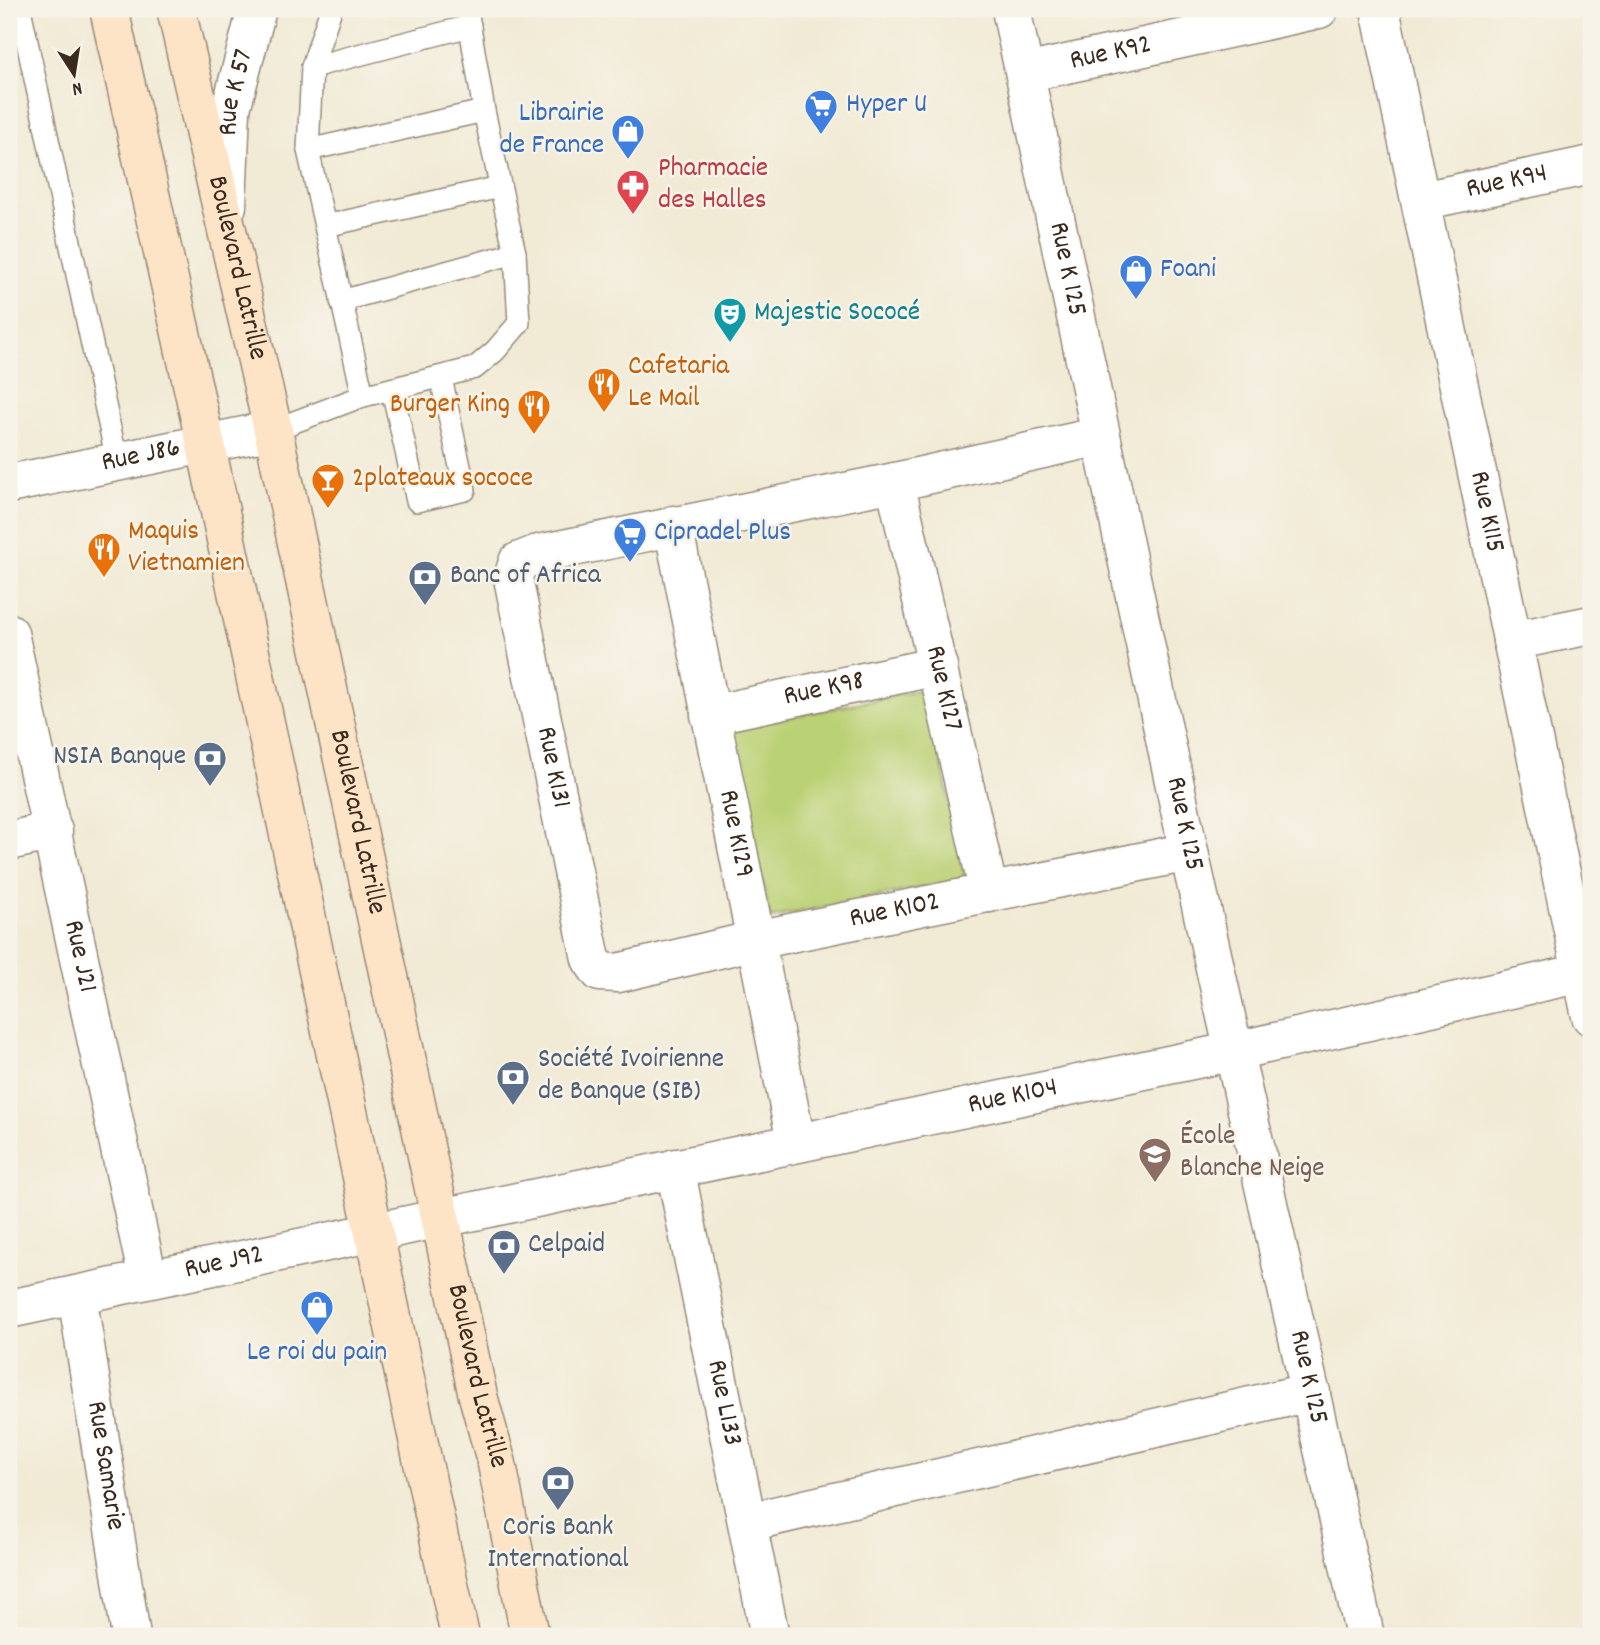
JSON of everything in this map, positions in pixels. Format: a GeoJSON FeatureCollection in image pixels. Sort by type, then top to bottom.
{"type":"FeatureCollection","features":[{"type":"Feature","properties":{"kind":"main road"},"geometry":{"type":"LineString","coordinates":[[108,9],[206,446],[460,1636]]}},
{"type":"Feature","properties":{"kind":"main road","name":"Boulevard Latrille"},"geometry":{"type":"LineString","coordinates":[[176,9],[273,430],[478,1396],[497,1464],[530,1636]]}},
{"type":"Feature","properties":{"kind":"street","name":"Rue K 57"},"geometry":{"type":"LineString","coordinates":[[226,222],[231,109],[257,9]]}},
{"type":"Feature","properties":{"kind":"street","name":"Rue K 125"},"geometry":{"type":"LineString","coordinates":[[1011,9],[1189,852],[1366,1636]]}},
{"type":"Feature","properties":{"kind":"street","name":"Rue K92"},"geometry":{"type":"LineString","coordinates":[[1025,73],[1319,9]]}},
{"type":"Feature","properties":{"kind":"street","name":"Rue K115"},"geometry":{"type":"LineString","coordinates":[[1380,9],[1591,1016]]}},
{"type":"Feature","properties":{"kind":"street","name":"Rue K94"},"geometry":{"type":"LineString","coordinates":[[1421,201],[1591,165]]}},
{"type":"Feature","properties":{"kind":"street","name":"Rue J86"},"geometry":{"type":"LineString","coordinates":[[9,484],[117,461],[206,446],[273,430]]}},
{"type":"Feature","properties":{"kind":"street"},"geometry":{"type":"LineString","coordinates":[[673,525],[895,482],[1101,436]]}},
{"type":"Feature","properties":{"kind":"street","name":"Rue K127"},"geometry":{"type":"LineString","coordinates":[[895,482],[989,893]]}},
{"type":"Feature","properties":{"kind":"street","name":"Rue K131"},"geometry":{"type":"LineString","coordinates":[[600,972],[591,959],[513,578],[518,562],[538,554],[673,525]]}},
{"type":"Feature","properties":{"kind":"street","name":"Rue K129"},"geometry":{"type":"LineString","coordinates":[[673,525],[796,1142]]}},
{"type":"Feature","properties":{"kind":"street"},"geometry":{"type":"LineString","coordinates":[[1512,641],[1591,625]]}},
{"type":"Feature","properties":{"kind":"street","name":"Rue J21"},"geometry":{"type":"LineString","coordinates":[[9,633],[148,1279]]}},
{"type":"Feature","properties":{"kind":"street","name":"Rue K98"},"geometry":{"type":"LineString","coordinates":[[710,715],[938,666]]}},
{"type":"Feature","properties":{"kind":"street"},"geometry":{"type":"LineString","coordinates":[[9,841],[53,831]]}},
{"type":"Feature","properties":{"kind":"street","name":"Rue K102"},"geometry":{"type":"LineString","coordinates":[[600,972],[618,973],[756,940],[1189,852]]}},
{"type":"Feature","properties":{"kind":"street","name":"Rue K104"},"geometry":{"type":"LineString","coordinates":[[442,1219],[1235,1051],[1582,973]]}},
{"type":"Feature","properties":{"kind":"street","name":"Rue L133"},"geometry":{"type":"LineString","coordinates":[[676,1168],[771,1636]]}},
{"type":"Feature","properties":{"kind":"street","name":"Rue J92"},"geometry":{"type":"LineString","coordinates":[[9,1310],[442,1219]]}},
{"type":"Feature","properties":{"kind":"street","name":"Rue Samarie"},"geometry":{"type":"LineString","coordinates":[[77,1295],[131,1636]]}},
{"type":"Feature","properties":{"kind":"street"},"geometry":{"type":"LineString","coordinates":[[749,1522],[1311,1392]]}},
{"type":"Feature","properties":{"kind":"lane"},"geometry":{"type":"LineString","coordinates":[[20,9],[117,461]]}},
{"type":"Feature","properties":{"kind":"lane"},"geometry":{"type":"LineString","coordinates":[[331,9],[312,67],[308,150],[363,396]]}},
{"type":"Feature","properties":{"kind":"lane"},"geometry":{"type":"LineString","coordinates":[[273,430],[363,396],[440,379],[475,368],[495,351],[519,323],[514,253],[484,111],[469,18],[312,67]]}},
{"type":"Feature","properties":{"kind":"lane"},"geometry":{"type":"LineString","coordinates":[[308,150],[484,111]]}},
{"type":"Feature","properties":{"kind":"lane"},"geometry":{"type":"LineString","coordinates":[[325,226],[500,187]]}},
{"type":"Feature","properties":{"kind":"lane"},"geometry":{"type":"LineString","coordinates":[[341,301],[514,253]]}},
{"type":"Feature","properties":{"kind":"lane"},"geometry":{"type":"LineString","coordinates":[[392,389],[417,500],[466,490],[440,379]]}},
{"type":"Feature","properties":{"kind":"green space"},"geometry":{"type":"Polygon","coordinates":[[[927,689],[965,879],[770,918],[731,729],[927,689]]]}},
{"type":"Feature","properties":{"kind":"place","name":"Hyper U"},"geometry":{"type":"Point","coordinates":[821,136]}},
{"type":"Feature","properties":{"kind":"place","name":"Librairie de France"},"geometry":{"type":"Point","coordinates":[628,161]}},
{"type":"Feature","properties":{"kind":"place","name":"Pharmacie des Halles"},"geometry":{"type":"Point","coordinates":[633,216]}},
{"type":"Feature","properties":{"kind":"place","name":"Foani"},"geometry":{"type":"Point","coordinates":[1136,301]}},
{"type":"Feature","properties":{"kind":"place","name":"Majestic Sococé"},"geometry":{"type":"Point","coordinates":[730,344]}},
{"type":"Feature","properties":{"kind":"place","name":"Cafetaria Le Mail"},"geometry":{"type":"Point","coordinates":[604,414]}},
{"type":"Feature","properties":{"kind":"place","name":"Burger King"},"geometry":{"type":"Point","coordinates":[534,436]}},
{"type":"Feature","properties":{"kind":"place","name":"2plateaux sococe"},"geometry":{"type":"Point","coordinates":[328,510]}},
{"type":"Feature","properties":{"kind":"place","name":"Cipradel Plus"},"geometry":{"type":"Point","coordinates":[630,564]}},
{"type":"Feature","properties":{"kind":"place","name":"Maquis Vietnamien"},"geometry":{"type":"Point","coordinates":[104,579]}},
{"type":"Feature","properties":{"kind":"place","name":"Banc of Africa"},"geometry":{"type":"Point","coordinates":[425,607]}},
{"type":"Feature","properties":{"kind":"place","name":"NSIA Banque"},"geometry":{"type":"Point","coordinates":[210,788]}},
{"type":"Feature","properties":{"kind":"place","name":"Société Ivoirienne de Banque (SIB)"},"geometry":{"type":"Point","coordinates":[513,1107]}},
{"type":"Feature","properties":{"kind":"place","name":"École Blanche Neige"},"geometry":{"type":"Point","coordinates":[1155,1184]}},
{"type":"Feature","properties":{"kind":"place","name":"Celpaid"},"geometry":{"type":"Point","coordinates":[504,1276]}},
{"type":"Feature","properties":{"kind":"place","name":"Le roi du pain"},"geometry":{"type":"Point","coordinates":[317,1337]}},
{"type":"Feature","properties":{"kind":"place","name":"Coris Bank International"},"geometry":{"type":"Point","coordinates":[558,1512]}}]}
